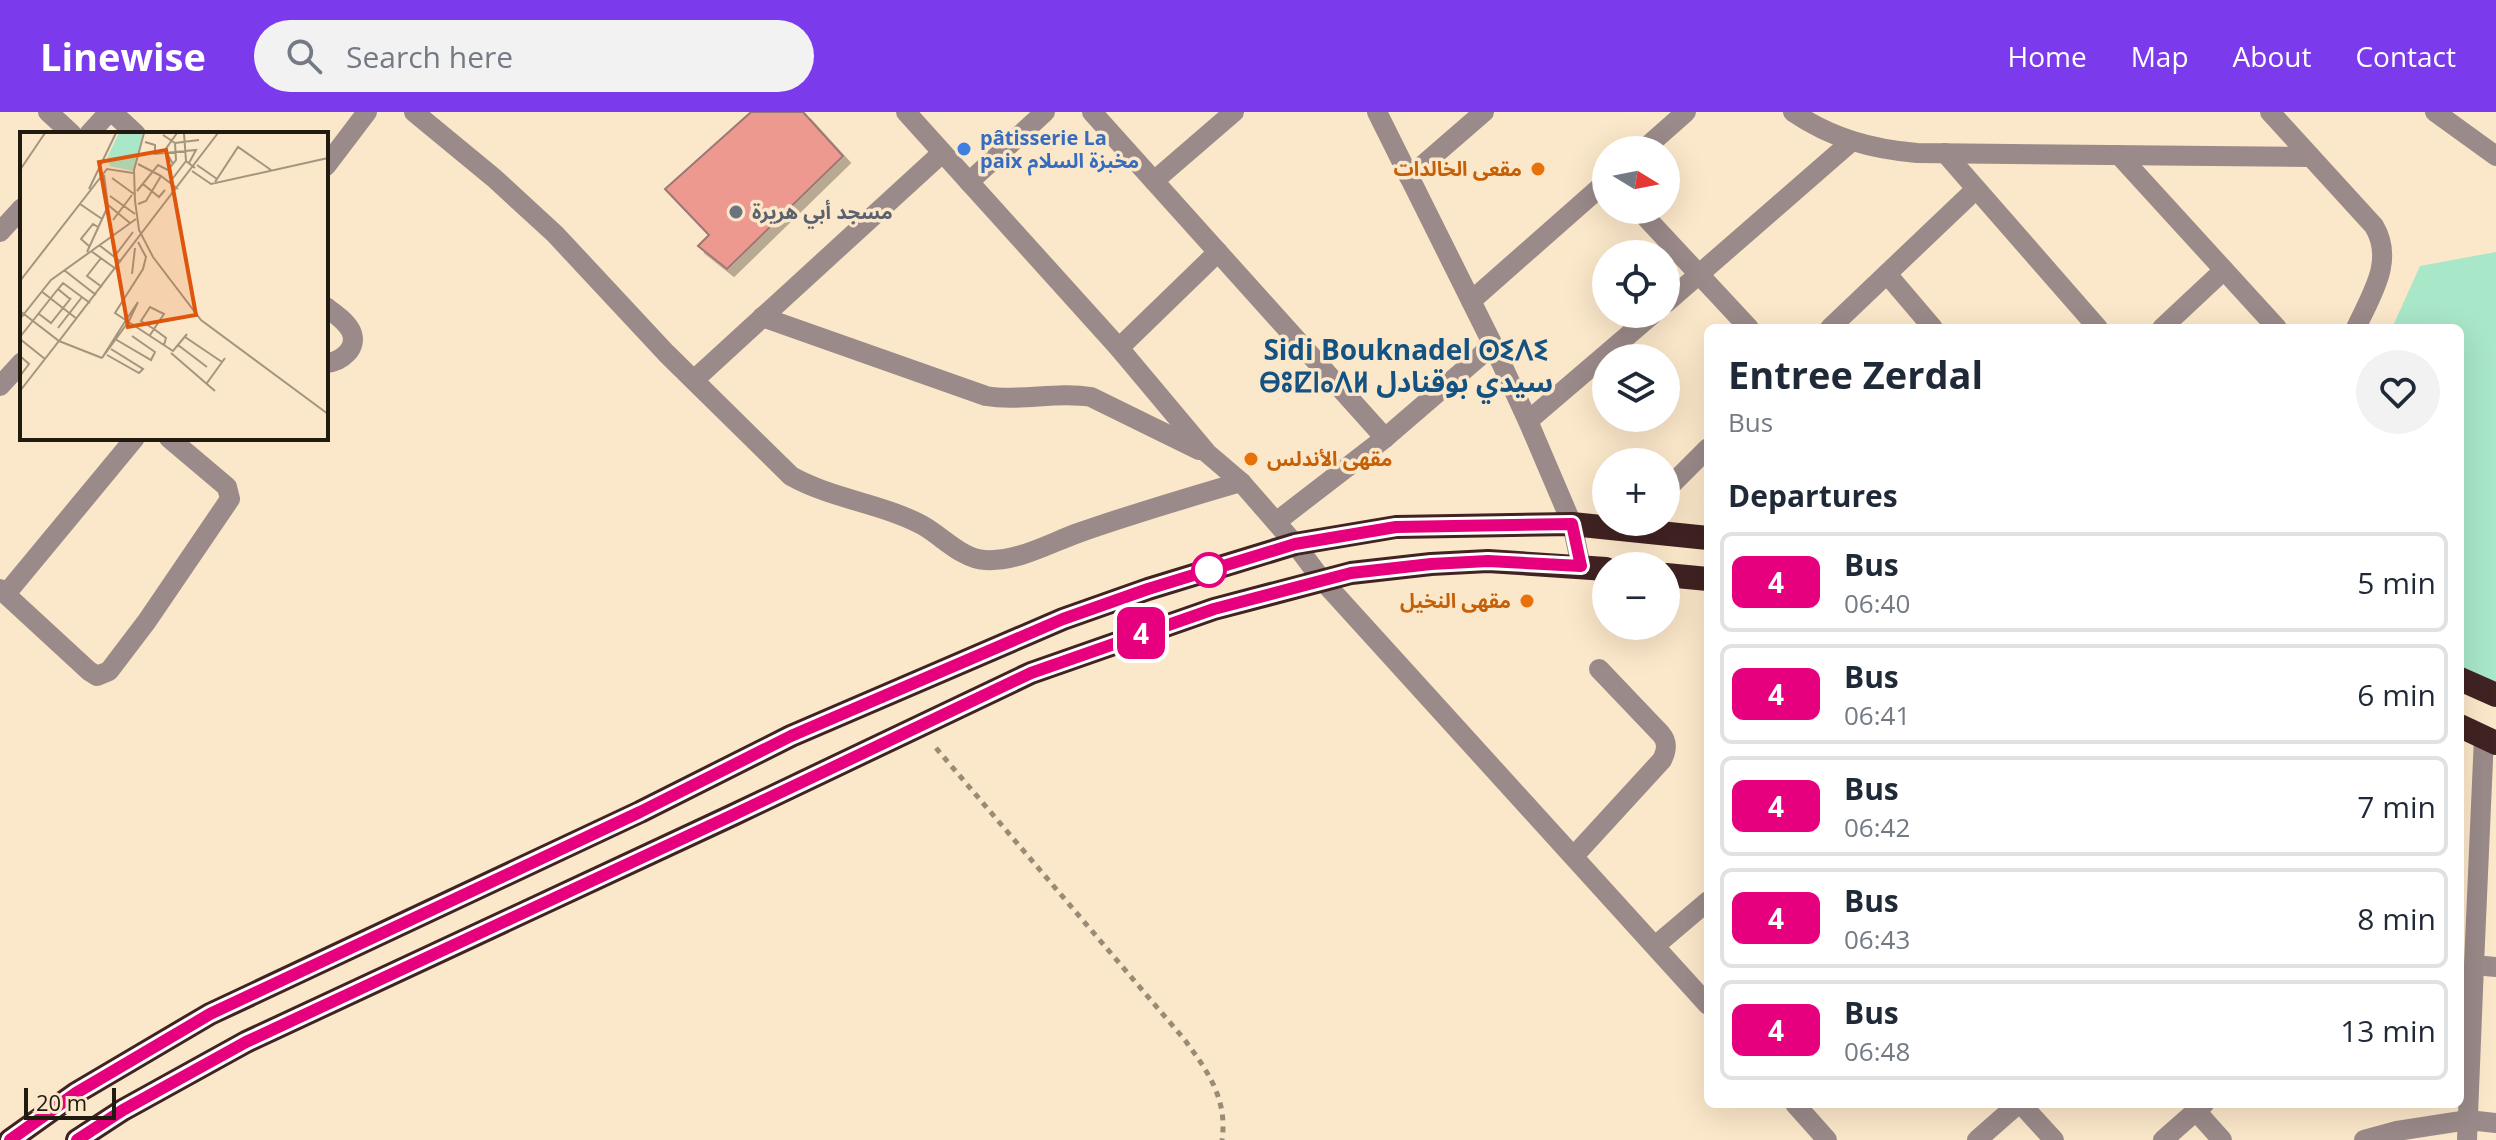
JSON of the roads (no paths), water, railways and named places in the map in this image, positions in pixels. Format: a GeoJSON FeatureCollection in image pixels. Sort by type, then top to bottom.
{"type":"FeatureCollection","features":[{"type":"Feature","properties":{"kind":"highway"},"geometry":{"type":"LineString","coordinates":[[10,1140],[76,1093],[210,1014],[640,812],[791,736],[1063,619],[1295,544],[1396,527],[1592,525]]}},
{"type":"Feature","properties":{"kind":"highway"},"geometry":{"type":"LineString","coordinates":[[1680,534],[1704,537]]}},
{"type":"Feature","properties":{"kind":"highway"},"geometry":{"type":"LineString","coordinates":[[77,1140],[123,1110],[246,1042],[1031,673],[1214,609],[1351,573],[1488,561],[1592,567]]}},
{"type":"Feature","properties":{"kind":"highway"},"geometry":{"type":"LineString","coordinates":[[1680,576],[1704,579]]}},
{"type":"Feature","properties":{"kind":"highway"},"geometry":{"type":"LineString","coordinates":[[2464,681],[2496,695]]}},
{"type":"Feature","properties":{"kind":"highway"},"geometry":{"type":"LineString","coordinates":[[2464,728],[2490,740]]}},
{"type":"Feature","properties":{"kind":"street"},"geometry":{"type":"LineString","coordinates":[[48,112],[70,132]]}},
{"type":"Feature","properties":{"kind":"street"},"geometry":{"type":"LineString","coordinates":[[91,132],[110,112],[134,132]]}},
{"type":"Feature","properties":{"kind":"street"},"geometry":{"type":"LineString","coordinates":[[328,163],[367,112]]}},
{"type":"Feature","properties":{"kind":"street"},"geometry":{"type":"LineString","coordinates":[[414,112],[494,178],[555,234],[694,380],[791,476],[812,487],[902,515],[973,559],[983,560],[1013,558],[1131,515],[1241,482]]}},
{"type":"Feature","properties":{"kind":"street"},"geometry":{"type":"LineString","coordinates":[[906,112],[1119,348],[1207,453],[1241,482],[1322,580],[1704,1001]]}},
{"type":"Feature","properties":{"kind":"street"},"geometry":{"type":"LineString","coordinates":[[969,182],[1045,112]]}},
{"type":"Feature","properties":{"kind":"street"},"geometry":{"type":"LineString","coordinates":[[1092,112],[1385,438]]}},
{"type":"Feature","properties":{"kind":"street"},"geometry":{"type":"LineString","coordinates":[[1154,181],[1234,112]]}},
{"type":"Feature","properties":{"kind":"street"},"geometry":{"type":"LineString","coordinates":[[1377,112],[1528,421],[1572,524],[1581,566]]}},
{"type":"Feature","properties":{"kind":"street"},"geometry":{"type":"LineString","coordinates":[[1409,177],[1484,112]]}},
{"type":"Feature","properties":{"kind":"street"},"geometry":{"type":"LineString","coordinates":[[1659,136],[1686,112]]}},
{"type":"Feature","properties":{"kind":"street"},"geometry":{"type":"LineString","coordinates":[[1793,112],[1833,135],[1881,150],[2310,157]]}},
{"type":"Feature","properties":{"kind":"street"},"geometry":{"type":"LineString","coordinates":[[2270,112],[2374,226],[2384,246],[2379,274],[2358,324]]}},
{"type":"Feature","properties":{"kind":"street"},"geometry":{"type":"LineString","coordinates":[[2435,112],[2496,156]]}},
{"type":"Feature","properties":{"kind":"street"},"geometry":{"type":"LineString","coordinates":[[1680,291],[1852,141]]}},
{"type":"Feature","properties":{"kind":"street"},"geometry":{"type":"LineString","coordinates":[[694,380],[942,153]]}},
{"type":"Feature","properties":{"kind":"street"},"geometry":{"type":"LineString","coordinates":[[1945,153],[2094,324]]}},
{"type":"Feature","properties":{"kind":"street"},"geometry":{"type":"LineString","coordinates":[[2119,155],[2273,324]]}},
{"type":"Feature","properties":{"kind":"street"},"geometry":{"type":"LineString","coordinates":[[1834,324],[1976,189]]}},
{"type":"Feature","properties":{"kind":"street"},"geometry":{"type":"LineString","coordinates":[[1471,301],[1592,194]]}},
{"type":"Feature","properties":{"kind":"street"},"geometry":{"type":"LineString","coordinates":[[0,232],[20,210]]}},
{"type":"Feature","properties":{"kind":"street"},"geometry":{"type":"LineString","coordinates":[[1652,224],[1745,324]]}},
{"type":"Feature","properties":{"kind":"street"},"geometry":{"type":"LineString","coordinates":[[1119,348],[1218,252]]}},
{"type":"Feature","properties":{"kind":"street"},"geometry":{"type":"LineString","coordinates":[[2166,324],[2224,270]]}},
{"type":"Feature","properties":{"kind":"street"},"geometry":{"type":"LineString","coordinates":[[1887,274],[1930,324]]}},
{"type":"Feature","properties":{"kind":"street"},"geometry":{"type":"LineString","coordinates":[[328,309],[350,330],[353,341],[346,355],[328,362]]}},
{"type":"Feature","properties":{"kind":"street"},"geometry":{"type":"LineString","coordinates":[[762,317],[986,396],[1003,399],[1091,397],[1207,453]]}},
{"type":"Feature","properties":{"kind":"street"},"geometry":{"type":"LineString","coordinates":[[1528,421],[1637,328]]}},
{"type":"Feature","properties":{"kind":"street"},"geometry":{"type":"LineString","coordinates":[[1276,522],[1385,438],[1493,345]]}},
{"type":"Feature","properties":{"kind":"street"},"geometry":{"type":"LineString","coordinates":[[0,386],[20,364]]}},
{"type":"Feature","properties":{"kind":"street"},"geometry":{"type":"LineString","coordinates":[[133,440],[3,592],[97,676],[109,671],[147,621],[230,499],[227,487],[171,440]]}},
{"type":"Feature","properties":{"kind":"street"},"geometry":{"type":"LineString","coordinates":[[1680,476],[1704,452]]}},
{"type":"Feature","properties":{"kind":"street"},"geometry":{"type":"LineString","coordinates":[[1574,856],[1662,760],[1666,747],[1666,740],[1661,734],[1599,669]]}},
{"type":"Feature","properties":{"kind":"street"},"geometry":{"type":"LineString","coordinates":[[2467,1130],[2474,965],[2490,740]]}},
{"type":"Feature","properties":{"kind":"street"},"geometry":{"type":"LineString","coordinates":[[1655,946],[1704,904]]}},
{"type":"Feature","properties":{"kind":"street"},"geometry":{"type":"LineString","coordinates":[[2474,965],[2496,967]]}},
{"type":"Feature","properties":{"kind":"street"},"geometry":{"type":"LineString","coordinates":[[1977,1140],[2015,1108]]}},
{"type":"Feature","properties":{"kind":"street"},"geometry":{"type":"LineString","coordinates":[[2024,1108],[2054,1140]]}},
{"type":"Feature","properties":{"kind":"street"},"geometry":{"type":"LineString","coordinates":[[2163,1140],[2200,1108],[2222,1140]]}},
{"type":"Feature","properties":{"kind":"street"},"geometry":{"type":"LineString","coordinates":[[1809,1109],[1827,1140]]}},
{"type":"Feature","properties":{"kind":"street"},"geometry":{"type":"LineString","coordinates":[[2364,1140],[2397,1131],[2467,1130],[2496,1123]]}},
{"type":"Feature","properties":{"kind":"place","name":"pâtisserie La paix مخبزة السلام"},"geometry":{"type":"Point","coordinates":[964,149]}},
{"type":"Feature","properties":{"kind":"place","name":"مقعى الخالدات"},"geometry":{"type":"Point","coordinates":[1538,169]}},
{"type":"Feature","properties":{"kind":"place","name":"مسجد أبي هريرة"},"geometry":{"type":"Point","coordinates":[736,212]}},
{"type":"Feature","properties":{"kind":"place","name":"مقهى الأندلس"},"geometry":{"type":"Point","coordinates":[1251,459]}},
{"type":"Feature","properties":{"kind":"place","name":"مقهى النخيل"},"geometry":{"type":"Point","coordinates":[1527,601]}},
{"type":"Feature","properties":{"kind":"district","name":"Sidi Bouknadel ⵙⵉⴷⵉ ⴱⵓⵇⵏⴰⴷⵍ سيدي بوقنادل"},"geometry":{"type":"Point","coordinates":[1406,366]}}]}
